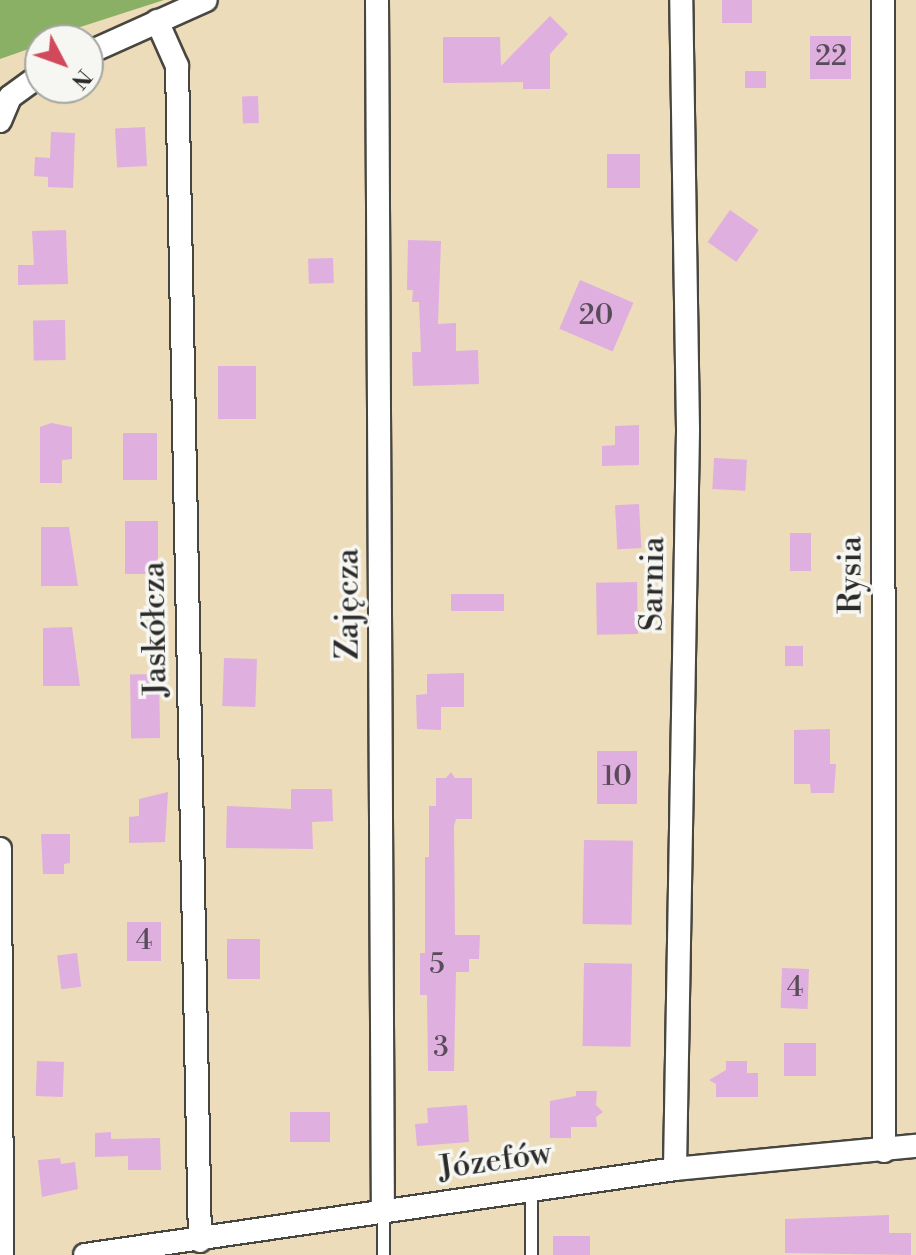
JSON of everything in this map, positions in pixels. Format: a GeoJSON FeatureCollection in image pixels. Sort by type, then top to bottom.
{"type":"FeatureCollection","features":[{"type":"Feature","properties":{"kind":"street"},"geometry":{"type":"LineString","coordinates":[[104,46],[206,0]]}},
{"type":"Feature","properties":{"kind":"street","name":"Zajęcza"},"geometry":{"type":"LineString","coordinates":[[377,0],[383,1208]]}},
{"type":"Feature","properties":{"kind":"street","name":"Sarnia"},"geometry":{"type":"LineString","coordinates":[[675,1169],[688,429],[681,0]]}},
{"type":"Feature","properties":{"kind":"street","name":"Rysia"},"geometry":{"type":"LineString","coordinates":[[883,0],[884,1151]]}},
{"type":"Feature","properties":{"kind":"street","name":"Jaskółcza"},"geometry":{"type":"LineString","coordinates":[[157,21],[177,66],[200,1241]]}},
{"type":"Feature","properties":{"kind":"street"},"geometry":{"type":"LineString","coordinates":[[0,121],[10,97],[24,87]]}},
{"type":"Feature","properties":{"kind":"street"},"geometry":{"type":"LineString","coordinates":[[0,849],[2,1255]]}},
{"type":"Feature","properties":{"kind":"street","name":"Józefów"},"geometry":{"type":"LineString","coordinates":[[85,1255],[200,1241],[383,1208],[675,1169],[916,1146]]}},
{"type":"Feature","properties":{"kind":"lane"},"geometry":{"type":"LineString","coordinates":[[531,1188],[531,1255]]}},
{"type":"Feature","properties":{"kind":"lane"},"geometry":{"type":"LineString","coordinates":[[383,1208],[383,1255]]}},
{"type":"Feature","properties":{"kind":"green space"},"geometry":{"type":"Polygon","coordinates":[[[0,0],[164,0],[90,24],[24,24],[24,51],[0,59],[0,0]]]}},
{"type":"Feature","properties":{"kind":"building"},"geometry":{"type":"Polygon","coordinates":[[[722,0],[752,0],[752,23],[722,23],[722,0]]]}},
{"type":"Feature","properties":{"kind":"building"},"geometry":{"type":"Polygon","coordinates":[[[550,16],[568,34],[550,54],[550,89],[523,89],[523,82],[443,83],[443,37],[500,37],[501,66],[550,16]]]}},
{"type":"Feature","properties":{"kind":"building"},"geometry":{"type":"Polygon","coordinates":[[[810,36],[851,36],[851,79],[810,79],[810,36]]]}},
{"type":"Feature","properties":{"kind":"building"},"geometry":{"type":"Polygon","coordinates":[[[745,71],[766,71],[766,88],[745,88],[745,71]]]}},
{"type":"Feature","properties":{"kind":"building"},"geometry":{"type":"Polygon","coordinates":[[[258,96],[259,123],[243,124],[242,97],[258,96]]]}},
{"type":"Feature","properties":{"kind":"building"},"geometry":{"type":"Polygon","coordinates":[[[145,127],[147,166],[117,168],[115,129],[145,127]]]}},
{"type":"Feature","properties":{"kind":"building"},"geometry":{"type":"Polygon","coordinates":[[[51,132],[75,133],[73,188],[48,187],[48,177],[34,176],[35,157],[50,158],[51,132]]]}},
{"type":"Feature","properties":{"kind":"building"},"geometry":{"type":"Polygon","coordinates":[[[607,154],[640,154],[640,188],[607,188],[607,154]]]}},
{"type":"Feature","properties":{"kind":"building"},"geometry":{"type":"Polygon","coordinates":[[[730,210],[759,230],[736,262],[708,242],[730,210]]]}},
{"type":"Feature","properties":{"kind":"building"},"geometry":{"type":"Polygon","coordinates":[[[66,230],[68,284],[18,285],[18,265],[34,265],[32,231],[66,230]]]}},
{"type":"Feature","properties":{"kind":"building"},"geometry":{"type":"Polygon","coordinates":[[[408,240],[441,241],[438,324],[456,323],[456,351],[478,350],[479,384],[413,386],[412,352],[421,352],[419,302],[412,302],[413,290],[407,290],[408,240]]]}},
{"type":"Feature","properties":{"kind":"building"},"geometry":{"type":"Polygon","coordinates":[[[333,258],[334,283],[309,284],[308,259],[333,258]]]}},
{"type":"Feature","properties":{"kind":"building"},"geometry":{"type":"Polygon","coordinates":[[[580,280],[633,303],[613,351],[559,329],[580,280]]]}},
{"type":"Feature","properties":{"kind":"building"},"geometry":{"type":"Polygon","coordinates":[[[65,320],[66,360],[34,361],[33,321],[65,320]]]}},
{"type":"Feature","properties":{"kind":"building"},"geometry":{"type":"Polygon","coordinates":[[[218,366],[256,366],[256,419],[218,419],[218,366]]]}},
{"type":"Feature","properties":{"kind":"building"},"geometry":{"type":"Polygon","coordinates":[[[51,423],[72,427],[72,459],[62,460],[62,483],[40,483],[40,427],[51,423]]]}},
{"type":"Feature","properties":{"kind":"building"},"geometry":{"type":"Polygon","coordinates":[[[639,425],[639,465],[602,466],[602,446],[615,445],[615,426],[639,425]]]}},
{"type":"Feature","properties":{"kind":"building"},"geometry":{"type":"Polygon","coordinates":[[[123,433],[157,433],[157,480],[123,480],[123,433]]]}},
{"type":"Feature","properties":{"kind":"building"},"geometry":{"type":"Polygon","coordinates":[[[714,458],[747,460],[745,491],[712,489],[714,458]]]}},
{"type":"Feature","properties":{"kind":"building"},"geometry":{"type":"Polygon","coordinates":[[[639,504],[641,548],[617,549],[615,505],[639,504]]]}},
{"type":"Feature","properties":{"kind":"building"},"geometry":{"type":"Polygon","coordinates":[[[125,521],[158,521],[158,574],[125,574],[125,521]]]}},
{"type":"Feature","properties":{"kind":"building"},"geometry":{"type":"Polygon","coordinates":[[[41,527],[69,527],[78,586],[41,586],[41,527]]]}},
{"type":"Feature","properties":{"kind":"building"},"geometry":{"type":"Polygon","coordinates":[[[790,533],[811,533],[811,571],[790,571],[790,533]]]}},
{"type":"Feature","properties":{"kind":"building"},"geometry":{"type":"Polygon","coordinates":[[[637,582],[638,634],[597,635],[596,583],[637,582]]]}},
{"type":"Feature","properties":{"kind":"building"},"geometry":{"type":"Polygon","coordinates":[[[451,594],[504,594],[504,611],[451,611],[451,594]]]}},
{"type":"Feature","properties":{"kind":"building"},"geometry":{"type":"Polygon","coordinates":[[[72,627],[80,686],[43,686],[43,628],[72,627]]]}},
{"type":"Feature","properties":{"kind":"building"},"geometry":{"type":"Polygon","coordinates":[[[785,646],[803,646],[803,666],[785,666],[785,646]]]}},
{"type":"Feature","properties":{"kind":"building"},"geometry":{"type":"Polygon","coordinates":[[[224,658],[257,659],[255,707],[222,706],[224,658]]]}},
{"type":"Feature","properties":{"kind":"building"},"geometry":{"type":"Polygon","coordinates":[[[464,673],[464,707],[441,707],[441,730],[417,729],[416,695],[427,694],[427,674],[464,673]]]}},
{"type":"Feature","properties":{"kind":"building"},"geometry":{"type":"Polygon","coordinates":[[[159,674],[160,738],[131,738],[130,675],[159,674]]]}},
{"type":"Feature","properties":{"kind":"building"},"geometry":{"type":"Polygon","coordinates":[[[830,729],[830,764],[836,764],[834,793],[811,793],[810,784],[794,784],[794,730],[830,729]]]}},
{"type":"Feature","properties":{"kind":"building"},"geometry":{"type":"Polygon","coordinates":[[[597,751],[637,751],[637,804],[597,804],[597,751]]]}},
{"type":"Feature","properties":{"kind":"building"},"geometry":{"type":"Polygon","coordinates":[[[451,772],[455,778],[472,778],[472,819],[456,819],[454,826],[455,935],[480,935],[479,959],[469,959],[469,972],[456,972],[454,1071],[428,1071],[427,995],[420,995],[420,953],[425,953],[425,857],[429,857],[429,806],[436,806],[436,778],[446,778],[451,772]]]}},
{"type":"Feature","properties":{"kind":"building"},"geometry":{"type":"Polygon","coordinates":[[[291,789],[332,789],[333,821],[312,822],[313,849],[226,848],[227,806],[291,809],[291,789]]]}},
{"type":"Feature","properties":{"kind":"building"},"geometry":{"type":"Polygon","coordinates":[[[168,792],[165,842],[129,843],[129,817],[139,816],[139,799],[168,792]]]}},
{"type":"Feature","properties":{"kind":"building"},"geometry":{"type":"Polygon","coordinates":[[[41,834],[70,834],[70,863],[64,864],[64,874],[43,874],[41,834]]]}},
{"type":"Feature","properties":{"kind":"building"},"geometry":{"type":"Polygon","coordinates":[[[584,840],[633,841],[632,925],[583,924],[584,840]]]}},
{"type":"Feature","properties":{"kind":"building"},"geometry":{"type":"Polygon","coordinates":[[[127,922],[161,922],[161,961],[127,961],[127,922]]]}},
{"type":"Feature","properties":{"kind":"building"},"geometry":{"type":"Polygon","coordinates":[[[227,939],[260,939],[260,979],[227,979],[227,939]]]}},
{"type":"Feature","properties":{"kind":"building"},"geometry":{"type":"Polygon","coordinates":[[[77,953],[81,987],[61,989],[57,955],[77,953]]]}},
{"type":"Feature","properties":{"kind":"building"},"geometry":{"type":"Polygon","coordinates":[[[584,963],[632,964],[631,1047],[583,1046],[584,963]]]}},
{"type":"Feature","properties":{"kind":"building"},"geometry":{"type":"Polygon","coordinates":[[[782,968],[809,969],[808,1009],[781,1008],[782,968]]]}},
{"type":"Feature","properties":{"kind":"building"},"geometry":{"type":"Polygon","coordinates":[[[784,1043],[816,1043],[816,1076],[784,1076],[784,1043]]]}},
{"type":"Feature","properties":{"kind":"building"},"geometry":{"type":"Polygon","coordinates":[[[37,1061],[64,1062],[63,1097],[36,1096],[37,1061]]]}},
{"type":"Feature","properties":{"kind":"building"},"geometry":{"type":"Polygon","coordinates":[[[726,1061],[747,1061],[747,1073],[758,1073],[758,1097],[716,1097],[716,1084],[709,1080],[726,1070],[726,1061]]]}},
{"type":"Feature","properties":{"kind":"building"},"geometry":{"type":"Polygon","coordinates":[[[576,1091],[597,1091],[596,1105],[603,1112],[596,1117],[597,1127],[571,1127],[571,1138],[550,1138],[550,1101],[576,1096],[576,1091]]]}},
{"type":"Feature","properties":{"kind":"building"},"geometry":{"type":"Polygon","coordinates":[[[467,1105],[469,1142],[417,1146],[415,1124],[428,1123],[427,1108],[467,1105]]]}},
{"type":"Feature","properties":{"kind":"building"},"geometry":{"type":"Polygon","coordinates":[[[290,1112],[330,1112],[330,1142],[290,1142],[290,1112]]]}},
{"type":"Feature","properties":{"kind":"building"},"geometry":{"type":"Polygon","coordinates":[[[111,1132],[111,1139],[160,1138],[161,1170],[128,1170],[128,1156],[95,1157],[95,1133],[111,1132]]]}},
{"type":"Feature","properties":{"kind":"building"},"geometry":{"type":"Polygon","coordinates":[[[60,1158],[61,1164],[75,1162],[78,1189],[42,1197],[38,1160],[60,1158]]]}},
{"type":"Feature","properties":{"kind":"building"},"geometry":{"type":"Polygon","coordinates":[[[889,1215],[889,1233],[911,1233],[911,1255],[785,1253],[785,1219],[889,1215]]]}},
{"type":"Feature","properties":{"kind":"building"},"geometry":{"type":"Polygon","coordinates":[[[553,1236],[590,1236],[590,1255],[553,1255],[553,1236]]]}}]}
